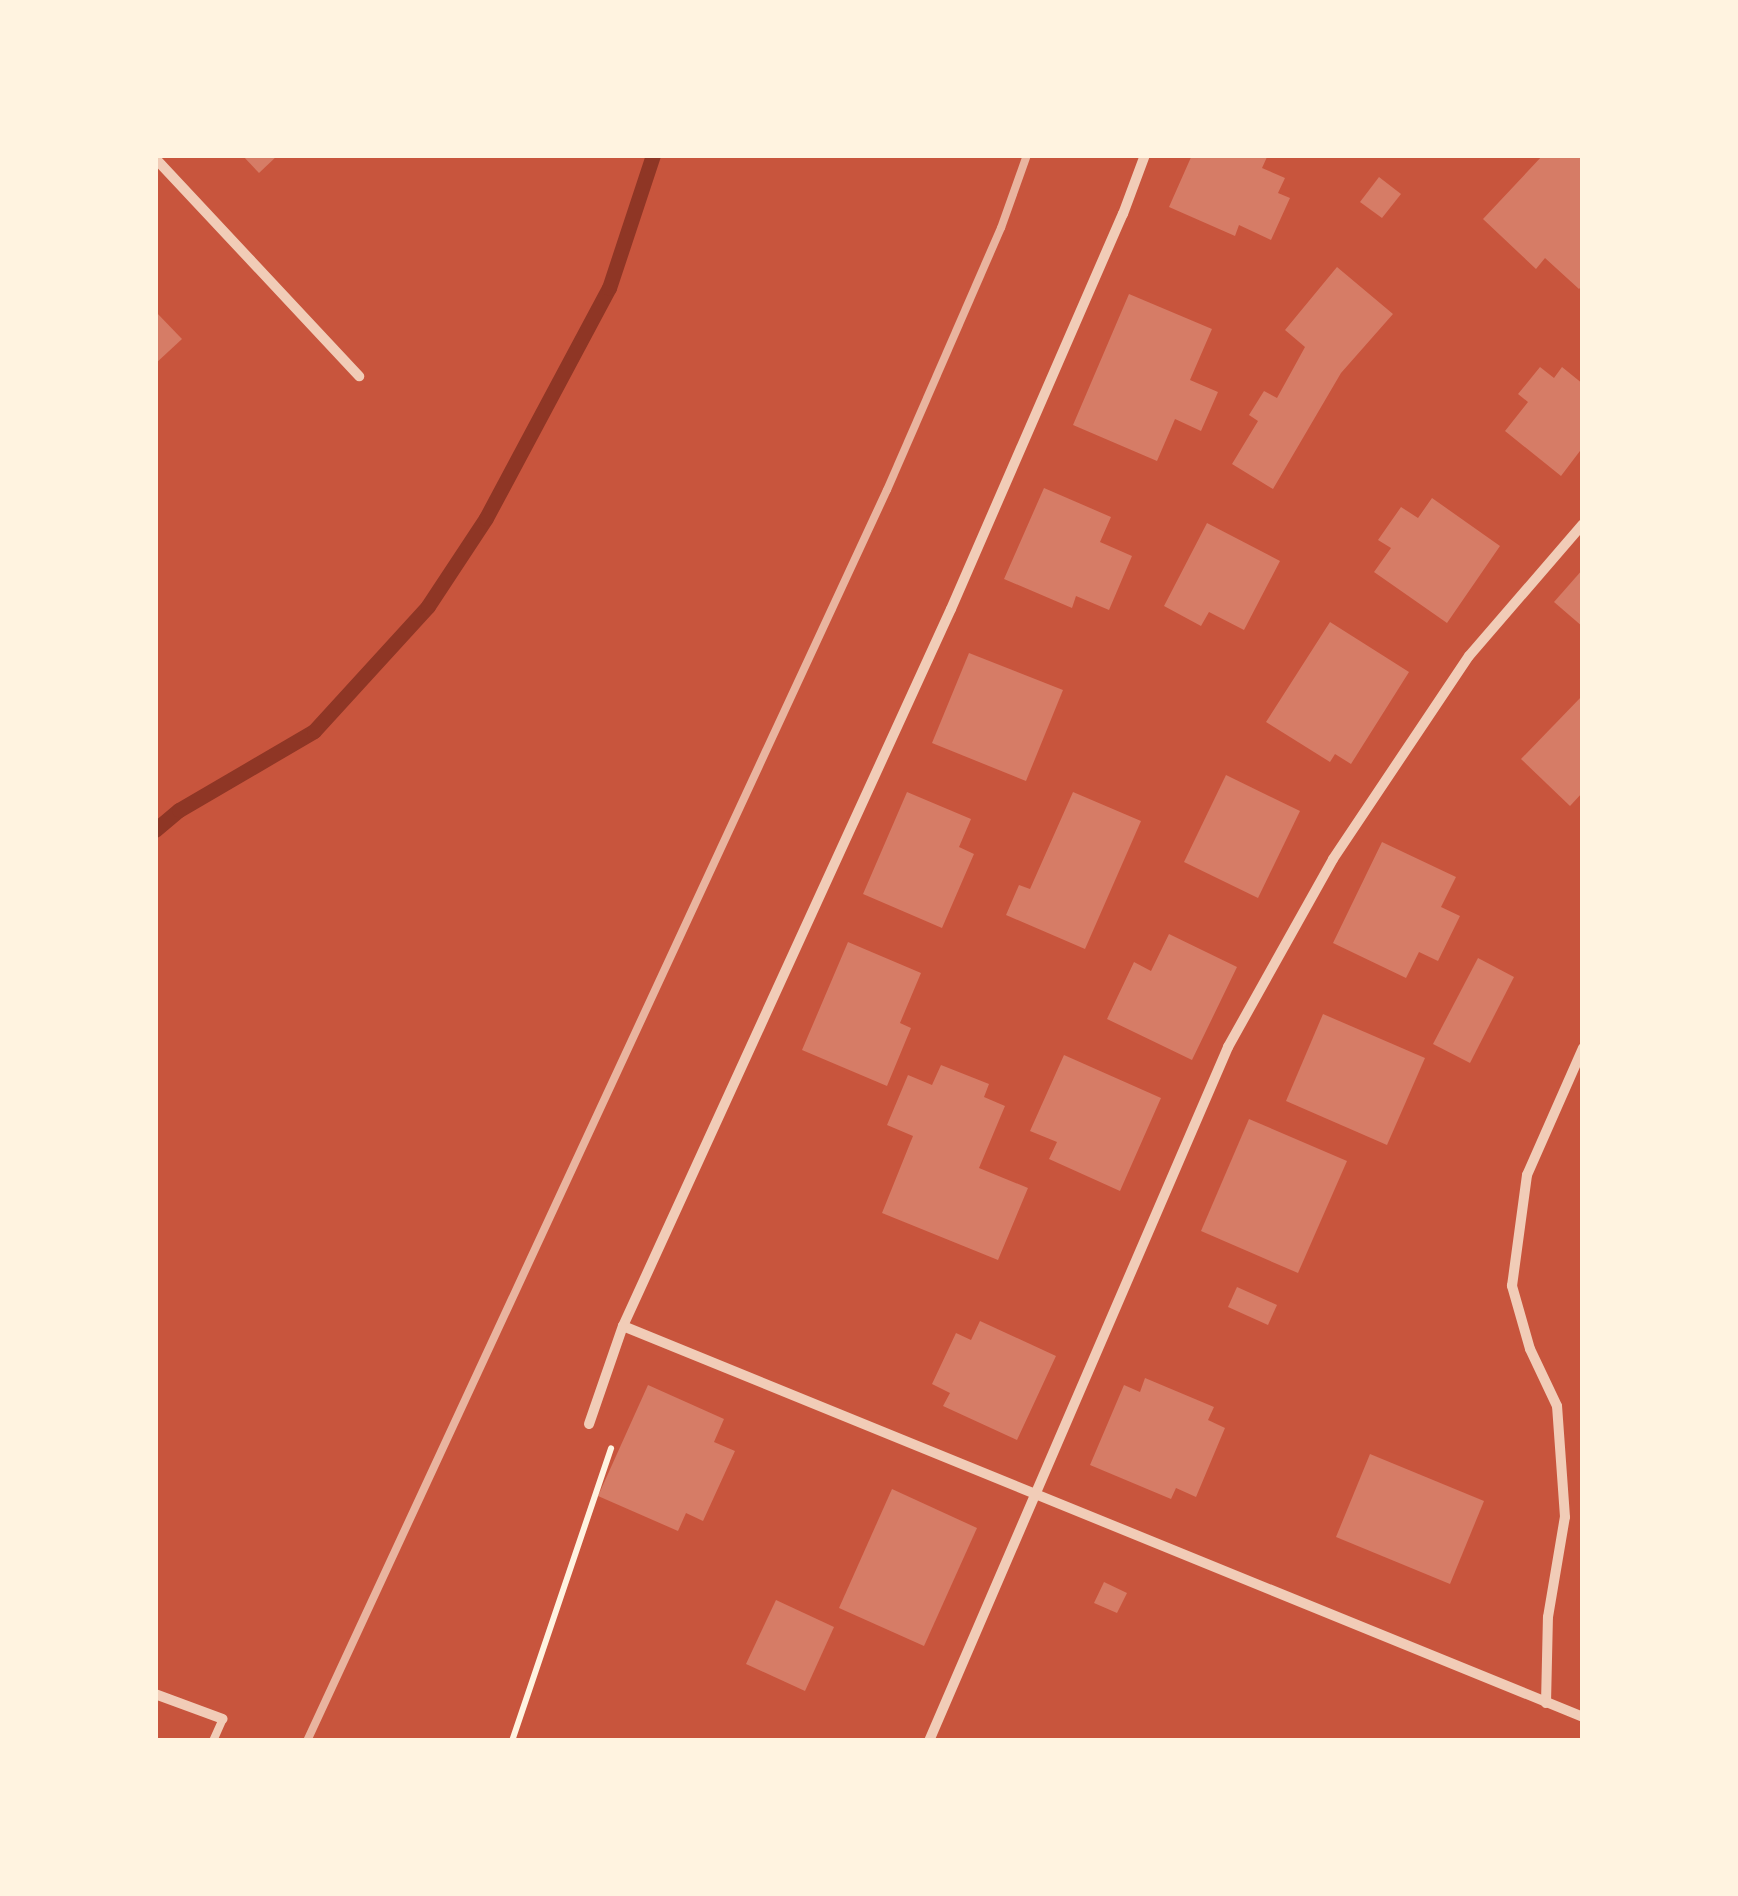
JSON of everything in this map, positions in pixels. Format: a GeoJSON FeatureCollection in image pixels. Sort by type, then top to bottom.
{"type":"FeatureCollection","features":[{"type":"Feature","properties":{"kind":"street"},"geometry":{"type":"LineString","coordinates":[[588,1424],[623,1326],[951,609],[1144,155]]}},
{"type":"Feature","properties":{"kind":"street"},"geometry":{"type":"LineString","coordinates":[[155,158],[359,376]]}},
{"type":"Feature","properties":{"kind":"street"},"geometry":{"type":"LineString","coordinates":[[930,1741],[1228,1047],[1333,859],[1469,656],[1583,524]]}},
{"type":"Feature","properties":{"kind":"street"},"geometry":{"type":"LineString","coordinates":[[1546,1703],[1548,1617],[1565,1517],[1557,1406],[1530,1349],[1512,1286],[1527,1175],[1583,1048]]}},
{"type":"Feature","properties":{"kind":"street"},"geometry":{"type":"LineString","coordinates":[[623,1326],[1583,1718]]}},
{"type":"Feature","properties":{"kind":"street"},"geometry":{"type":"LineString","coordinates":[[155,1694],[223,1718]]}},
{"type":"Feature","properties":{"kind":"lane"},"geometry":{"type":"LineString","coordinates":[[212,1741],[223,1718]]}},
{"type":"Feature","properties":{"kind":"building"},"geometry":{"type":"Polygon","coordinates":[[[242,155],[278,155],[259,173],[242,155]]]}},
{"type":"Feature","properties":{"kind":"building"},"geometry":{"type":"Polygon","coordinates":[[[1192,155],[1267,157],[1262,168],[1285,178],[1278,193],[1290,198],[1271,240],[1239,225],[1235,236],[1169,207],[1192,155]]]}},
{"type":"Feature","properties":{"kind":"building"},"geometry":{"type":"Polygon","coordinates":[[[1543,155],[1583,155],[1583,285],[1579,289],[1545,258],[1536,269],[1483,219],[1543,155]]]}},
{"type":"Feature","properties":{"kind":"building"},"geometry":{"type":"Polygon","coordinates":[[[1379,177],[1401,194],[1382,218],[1360,202],[1379,177]]]}},
{"type":"Feature","properties":{"kind":"building"},"geometry":{"type":"Polygon","coordinates":[[[1337,267],[1393,314],[1341,373],[1273,489],[1232,464],[1258,421],[1249,415],[1264,391],[1277,398],[1305,347],[1285,330],[1337,267]]]}},
{"type":"Feature","properties":{"kind":"building"},"geometry":{"type":"Polygon","coordinates":[[[1129,294],[1212,329],[1190,380],[1218,392],[1201,431],[1175,419],[1157,461],[1073,425],[1129,294]]]}},
{"type":"Feature","properties":{"kind":"building"},"geometry":{"type":"Polygon","coordinates":[[[155,311],[182,339],[155,364],[155,311]]]}},
{"type":"Feature","properties":{"kind":"building"},"geometry":{"type":"Polygon","coordinates":[[[1540,367],[1554,378],[1562,367],[1583,384],[1583,447],[1561,476],[1505,431],[1528,402],[1518,394],[1540,367]]]}},
{"type":"Feature","properties":{"kind":"building"},"geometry":{"type":"Polygon","coordinates":[[[1044,488],[1111,517],[1100,542],[1132,556],[1109,610],[1076,596],[1072,608],[1004,579],[1044,488]]]}},
{"type":"Feature","properties":{"kind":"building"},"geometry":{"type":"Polygon","coordinates":[[[1432,498],[1500,546],[1447,623],[1374,572],[1391,548],[1378,540],[1401,507],[1418,518],[1432,498]]]}},
{"type":"Feature","properties":{"kind":"building"},"geometry":{"type":"Polygon","coordinates":[[[1207,523],[1280,561],[1244,630],[1209,612],[1201,626],[1164,606],[1207,523]]]}},
{"type":"Feature","properties":{"kind":"building"},"geometry":{"type":"Polygon","coordinates":[[[1583,569],[1583,627],[1554,602],[1583,569]]]}},
{"type":"Feature","properties":{"kind":"building"},"geometry":{"type":"Polygon","coordinates":[[[1330,622],[1409,672],[1351,764],[1335,754],[1330,762],[1266,722],[1330,622]]]}},
{"type":"Feature","properties":{"kind":"building"},"geometry":{"type":"Polygon","coordinates":[[[969,653],[1063,690],[1026,781],[932,743],[969,653]]]}},
{"type":"Feature","properties":{"kind":"building"},"geometry":{"type":"Polygon","coordinates":[[[1583,695],[1583,792],[1570,806],[1521,759],[1583,695]]]}},
{"type":"Feature","properties":{"kind":"building"},"geometry":{"type":"Polygon","coordinates":[[[1226,775],[1300,811],[1258,898],[1184,862],[1226,775]]]}},
{"type":"Feature","properties":{"kind":"building"},"geometry":{"type":"Polygon","coordinates":[[[907,792],[971,819],[959,847],[974,854],[942,928],[863,894],[907,792]]]}},
{"type":"Feature","properties":{"kind":"building"},"geometry":{"type":"Polygon","coordinates":[[[1073,792],[1141,821],[1085,949],[1006,915],[1019,885],[1030,889],[1073,792]]]}},
{"type":"Feature","properties":{"kind":"building"},"geometry":{"type":"Polygon","coordinates":[[[1382,842],[1456,877],[1441,907],[1460,916],[1438,961],[1419,952],[1406,978],[1333,943],[1382,842]]]}},
{"type":"Feature","properties":{"kind":"building"},"geometry":{"type":"Polygon","coordinates":[[[1169,934],[1237,967],[1192,1060],[1107,1019],[1134,962],[1151,971],[1169,934]]]}},
{"type":"Feature","properties":{"kind":"building"},"geometry":{"type":"Polygon","coordinates":[[[848,942],[921,973],[900,1023],[911,1028],[887,1086],[802,1050],[848,942]]]}},
{"type":"Feature","properties":{"kind":"building"},"geometry":{"type":"Polygon","coordinates":[[[1478,958],[1514,977],[1470,1063],[1433,1044],[1478,958]]]}},
{"type":"Feature","properties":{"kind":"building"},"geometry":{"type":"Polygon","coordinates":[[[1323,1014],[1425,1058],[1387,1145],[1286,1101],[1323,1014]]]}},
{"type":"Feature","properties":{"kind":"building"},"geometry":{"type":"Polygon","coordinates":[[[1064,1055],[1161,1098],[1120,1191],[1049,1159],[1057,1142],[1030,1131],[1064,1055]]]}},
{"type":"Feature","properties":{"kind":"building"},"geometry":{"type":"Polygon","coordinates":[[[941,1065],[989,1084],[984,1097],[1005,1106],[979,1168],[1028,1188],[998,1260],[882,1213],[913,1136],[887,1125],[908,1075],[932,1085],[941,1065]]]}},
{"type":"Feature","properties":{"kind":"building"},"geometry":{"type":"Polygon","coordinates":[[[1249,1119],[1347,1161],[1298,1273],[1201,1231],[1249,1119]]]}},
{"type":"Feature","properties":{"kind":"building"},"geometry":{"type":"Polygon","coordinates":[[[1237,1287],[1277,1305],[1268,1325],[1228,1307],[1237,1287]]]}},
{"type":"Feature","properties":{"kind":"building"},"geometry":{"type":"Polygon","coordinates":[[[980,1321],[1056,1356],[1017,1440],[943,1406],[950,1393],[932,1384],[956,1333],[971,1340],[980,1321]]]}},
{"type":"Feature","properties":{"kind":"building"},"geometry":{"type":"Polygon","coordinates":[[[1145,1378],[1214,1407],[1208,1420],[1225,1428],[1196,1497],[1176,1488],[1171,1499],[1090,1465],[1124,1385],[1140,1392],[1145,1378]]]}},
{"type":"Feature","properties":{"kind":"building"},"geometry":{"type":"Polygon","coordinates":[[[648,1385],[724,1419],[714,1442],[735,1451],[703,1521],[686,1513],[678,1531],[598,1496],[648,1385]]]}},
{"type":"Feature","properties":{"kind":"building"},"geometry":{"type":"Polygon","coordinates":[[[1370,1454],[1484,1501],[1450,1584],[1336,1537],[1370,1454]]]}},
{"type":"Feature","properties":{"kind":"building"},"geometry":{"type":"Polygon","coordinates":[[[892,1489],[977,1528],[924,1646],[839,1608],[892,1489]]]}},
{"type":"Feature","properties":{"kind":"building"},"geometry":{"type":"Polygon","coordinates":[[[1104,1582],[1127,1593],[1117,1613],[1094,1603],[1104,1582]]]}},
{"type":"Feature","properties":{"kind":"building"},"geometry":{"type":"Polygon","coordinates":[[[776,1600],[834,1627],[805,1691],[746,1664],[776,1600]]]}},
{"type":"Feature","properties":{"kind":"waterway"},"geometry":{"type":"LineString","coordinates":[[155,830],[179,810],[314,731],[428,606],[486,518],[609,288],[653,155]]}},
{"type":"Feature","properties":{"kind":"railway"},"geometry":{"type":"LineString","coordinates":[[307,1741],[887,490],[1001,228],[1027,155]]}}]}
